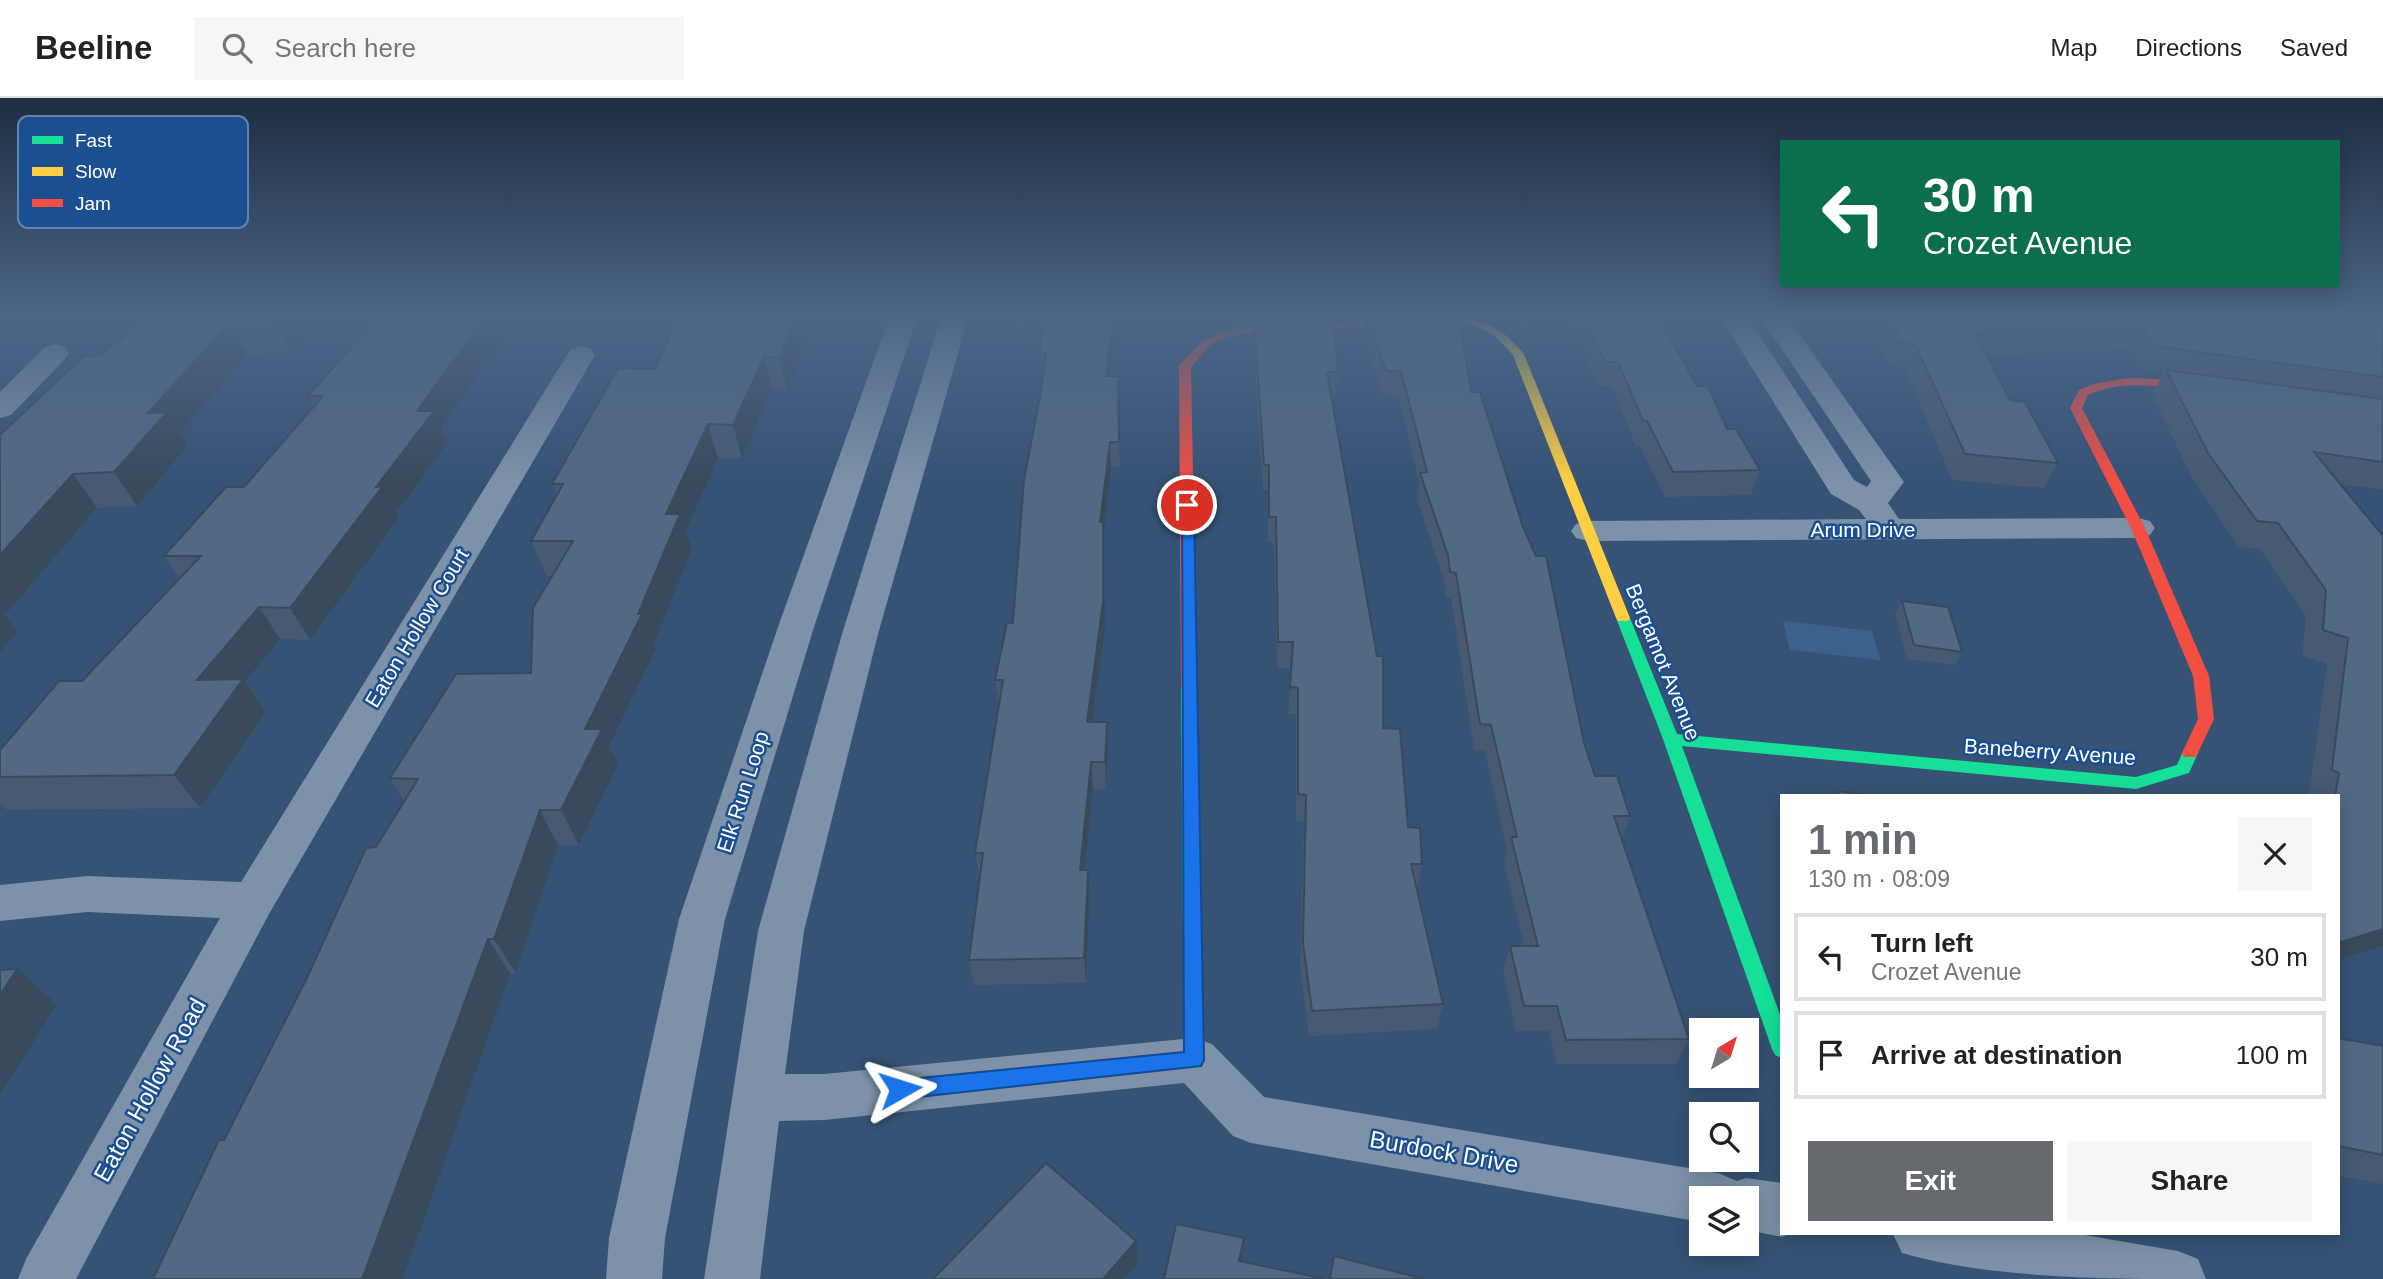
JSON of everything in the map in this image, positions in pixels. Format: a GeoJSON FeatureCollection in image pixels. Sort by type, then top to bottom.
{"type":"FeatureCollection","features":[{"type":"Feature","properties":{"kind":"street"},"geometry":{"type":"LineString","coordinates":[[0,409],[35,373]]}},
{"type":"Feature","properties":{"kind":"street","name":"Eaton Hollow Court"},"geometry":{"type":"LineString","coordinates":[[253,901],[570,373]]}},
{"type":"Feature","properties":{"kind":"street","name":"Elk Run Loop"},"geometry":{"type":"LineString","coordinates":[[634,1279],[637,1238],[702,919],[796,627],[884,373]]}},
{"type":"Feature","properties":{"kind":"street"},"geometry":{"type":"LineString","coordinates":[[732,1279],[733,1256],[781,931],[860,634],[938,373]]}},
{"type":"Feature","properties":{"kind":"street"},"geometry":{"type":"LineString","coordinates":[[757,1098],[824,1097],[1194,1060],[1185,373]]}},
{"type":"Feature","properties":{"kind":"street","name":"Bergamot Avenue"},"geometry":{"type":"LineString","coordinates":[[1526,373],[1671,738],[1780,1043]]}},
{"type":"Feature","properties":{"kind":"street"},"geometry":{"type":"LineString","coordinates":[[1770,373],[1842,486],[1880,516],[1888,482],[1813,373]]}},
{"type":"Feature","properties":{"kind":"street","name":"Baneberry Avenue"},"geometry":{"type":"LineString","coordinates":[[1671,738],[2136,783],[2183,769],[2206,719],[2201,676],[2138,528],[2077,408],[2082,393],[2095,386],[2142,381],[2222,392]]}},
{"type":"Feature","properties":{"kind":"street","name":"Arum Drive"},"geometry":{"type":"LineString","coordinates":[[1588,531],[1880,516],[2138,528]]}},
{"type":"Feature","properties":{"kind":"street"},"geometry":{"type":"LineString","coordinates":[[0,903],[87,894],[253,901]]}},
{"type":"Feature","properties":{"kind":"street","name":"Eaton Hollow Road"},"geometry":{"type":"LineString","coordinates":[[46,1279],[253,901]]}},
{"type":"Feature","properties":{"kind":"street","name":"Burdock Drive"},"geometry":{"type":"LineString","coordinates":[[1194,1060],[1251,1119],[1689,1194]]}},
{"type":"Feature","properties":{"kind":"street"},"geometry":{"type":"LineString","coordinates":[[1759,1206],[1780,1210]]}},
{"type":"Feature","properties":{"kind":"street"},"geometry":{"type":"LineString","coordinates":[[1927,1235],[2178,1279]]}},
{"type":"Feature","properties":{"kind":"water"},"geometry":{"type":"Polygon","coordinates":[[[1783,621],[1872,631],[1880,660],[1790,650],[1783,621]]]}},
{"type":"Feature","properties":{"kind":"building"},"geometry":{"type":"Polygon","coordinates":[[[66,373],[184,373],[148,413],[167,412],[114,472],[73,474],[0,555],[0,435],[66,373]]]}},
{"type":"Feature","properties":{"kind":"building"},"geometry":{"type":"Polygon","coordinates":[[[328,373],[445,373],[417,411],[434,411],[376,487],[382,487],[290,608],[259,607],[197,680],[243,679],[174,775],[0,777],[0,750],[59,681],[82,681],[201,556],[164,556],[226,487],[244,487],[323,396],[308,396],[328,373]]]}},
{"type":"Feature","properties":{"kind":"building"},"geometry":{"type":"Polygon","coordinates":[[[615,373],[757,373],[733,425],[708,424],[666,514],[680,514],[638,614],[642,614],[585,729],[602,729],[561,810],[540,810],[494,939],[488,939],[362,1279],[153,1279],[219,1140],[224,1140],[306,980],[366,848],[376,847],[418,779],[390,778],[456,674],[531,673],[533,608],[573,541],[531,541],[563,484],[552,484],[615,373]]]}},
{"type":"Feature","properties":{"kind":"building"},"geometry":{"type":"Polygon","coordinates":[[[1043,373],[1106,373],[1106,376],[1118,376],[1119,442],[1110,442],[1100,522],[1103,522],[1103,602],[1087,722],[1107,722],[1105,762],[1091,762],[1080,870],[1088,870],[1084,958],[969,960],[983,853],[975,853],[1003,680],[995,680],[1007,623],[1013,623],[1024,480],[1043,373]]]}},
{"type":"Feature","properties":{"kind":"building"},"geometry":{"type":"Polygon","coordinates":[[[1258,373],[1327,373],[1377,656],[1383,656],[1383,728],[1400,729],[1408,827],[1420,828],[1422,864],[1411,864],[1443,1004],[1312,1011],[1303,943],[1306,795],[1298,794],[1298,688],[1290,687],[1293,642],[1278,642],[1276,517],[1269,517],[1269,465],[1264,465],[1258,373]]]}},
{"type":"Feature","properties":{"kind":"building"},"geometry":{"type":"Polygon","coordinates":[[[1402,373],[1468,373],[1471,392],[1480,392],[1523,527],[1536,556],[1546,556],[1584,743],[1595,776],[1617,776],[1630,816],[1614,816],[1689,1039],[1566,1040],[1557,1006],[1524,1006],[1510,946],[1538,946],[1511,837],[1517,837],[1491,725],[1480,724],[1456,573],[1450,572],[1448,555],[1420,473],[1427,472],[1402,373]]]}},
{"type":"Feature","properties":{"kind":"building"},"geometry":{"type":"Polygon","coordinates":[[[1623,373],[1690,373],[1697,386],[1708,386],[1727,429],[1736,429],[1760,470],[1673,472],[1647,421],[1643,421],[1623,373]]]}},
{"type":"Feature","properties":{"kind":"building"},"geometry":{"type":"Polygon","coordinates":[[[1928,373],[1996,373],[2010,400],[2025,402],[2058,463],[1965,454],[1928,373]]]}},
{"type":"Feature","properties":{"kind":"building"},"geometry":{"type":"Polygon","coordinates":[[[2168,373],[2189,373],[2383,399],[2383,462],[2314,452],[2383,536],[2383,929],[2340,942],[2340,794],[2335,794],[2339,773],[2332,770],[2348,638],[2323,630],[2326,590],[2278,523],[2257,521],[2208,453],[2168,373]]]}},
{"type":"Feature","properties":{"kind":"building"},"geometry":{"type":"Polygon","coordinates":[[[2354,373],[2383,373],[2383,377],[2354,373]]]}},
{"type":"Feature","properties":{"kind":"building"},"geometry":{"type":"Polygon","coordinates":[[[1902,601],[1948,607],[1962,652],[1914,645],[1902,601]]]}},
{"type":"Feature","properties":{"kind":"building"},"geometry":{"type":"Polygon","coordinates":[[[17,969],[0,995],[0,970],[17,969]]]}},
{"type":"Feature","properties":{"kind":"building"},"geometry":{"type":"Polygon","coordinates":[[[2340,1038],[2383,1046],[2383,1155],[2340,1146],[2340,1038]]]}},
{"type":"Feature","properties":{"kind":"building"},"geometry":{"type":"Polygon","coordinates":[[[1046,1163],[1136,1241],[1103,1279],[933,1279],[1046,1163]]]}},
{"type":"Feature","properties":{"kind":"building"},"geometry":{"type":"Polygon","coordinates":[[[1176,1224],[1244,1238],[1239,1261],[1325,1279],[1164,1279],[1176,1224]]]}},
{"type":"Feature","properties":{"kind":"building"},"geometry":{"type":"Polygon","coordinates":[[[1334,1256],[1424,1279],[1330,1279],[1334,1256]]]}},
{"type":"Feature","properties":{"kind":"traffic: fast"},"geometry":{"type":"LineString","coordinates":[[1623,618],[1671,739],[1780,1043]]}},
{"type":"Feature","properties":{"kind":"traffic: fast"},"geometry":{"type":"LineString","coordinates":[[1189,687],[1194,1060]]}},
{"type":"Feature","properties":{"kind":"traffic: fast"},"geometry":{"type":"LineString","coordinates":[[1671,739],[2136,783],[2183,769],[2190,753]]}},
{"type":"Feature","properties":{"kind":"traffic: slow"},"geometry":{"type":"LineString","coordinates":[[1526,373],[1623,618]]}},
{"type":"Feature","properties":{"kind":"traffic: jam"},"geometry":{"type":"LineString","coordinates":[[1185,373],[1189,687]]}},
{"type":"Feature","properties":{"kind":"traffic: jam"},"geometry":{"type":"LineString","coordinates":[[2190,753],[2206,719],[2201,676],[2138,528],[2076,408],[2083,393],[2097,386],[2113,383],[2146,381],[2211,391]]}},
{"type":"Feature","properties":{"kind":"route"},"geometry":{"type":"LineString","coordinates":[[900,1089],[1194,1060],[1187,505]]}}]}
